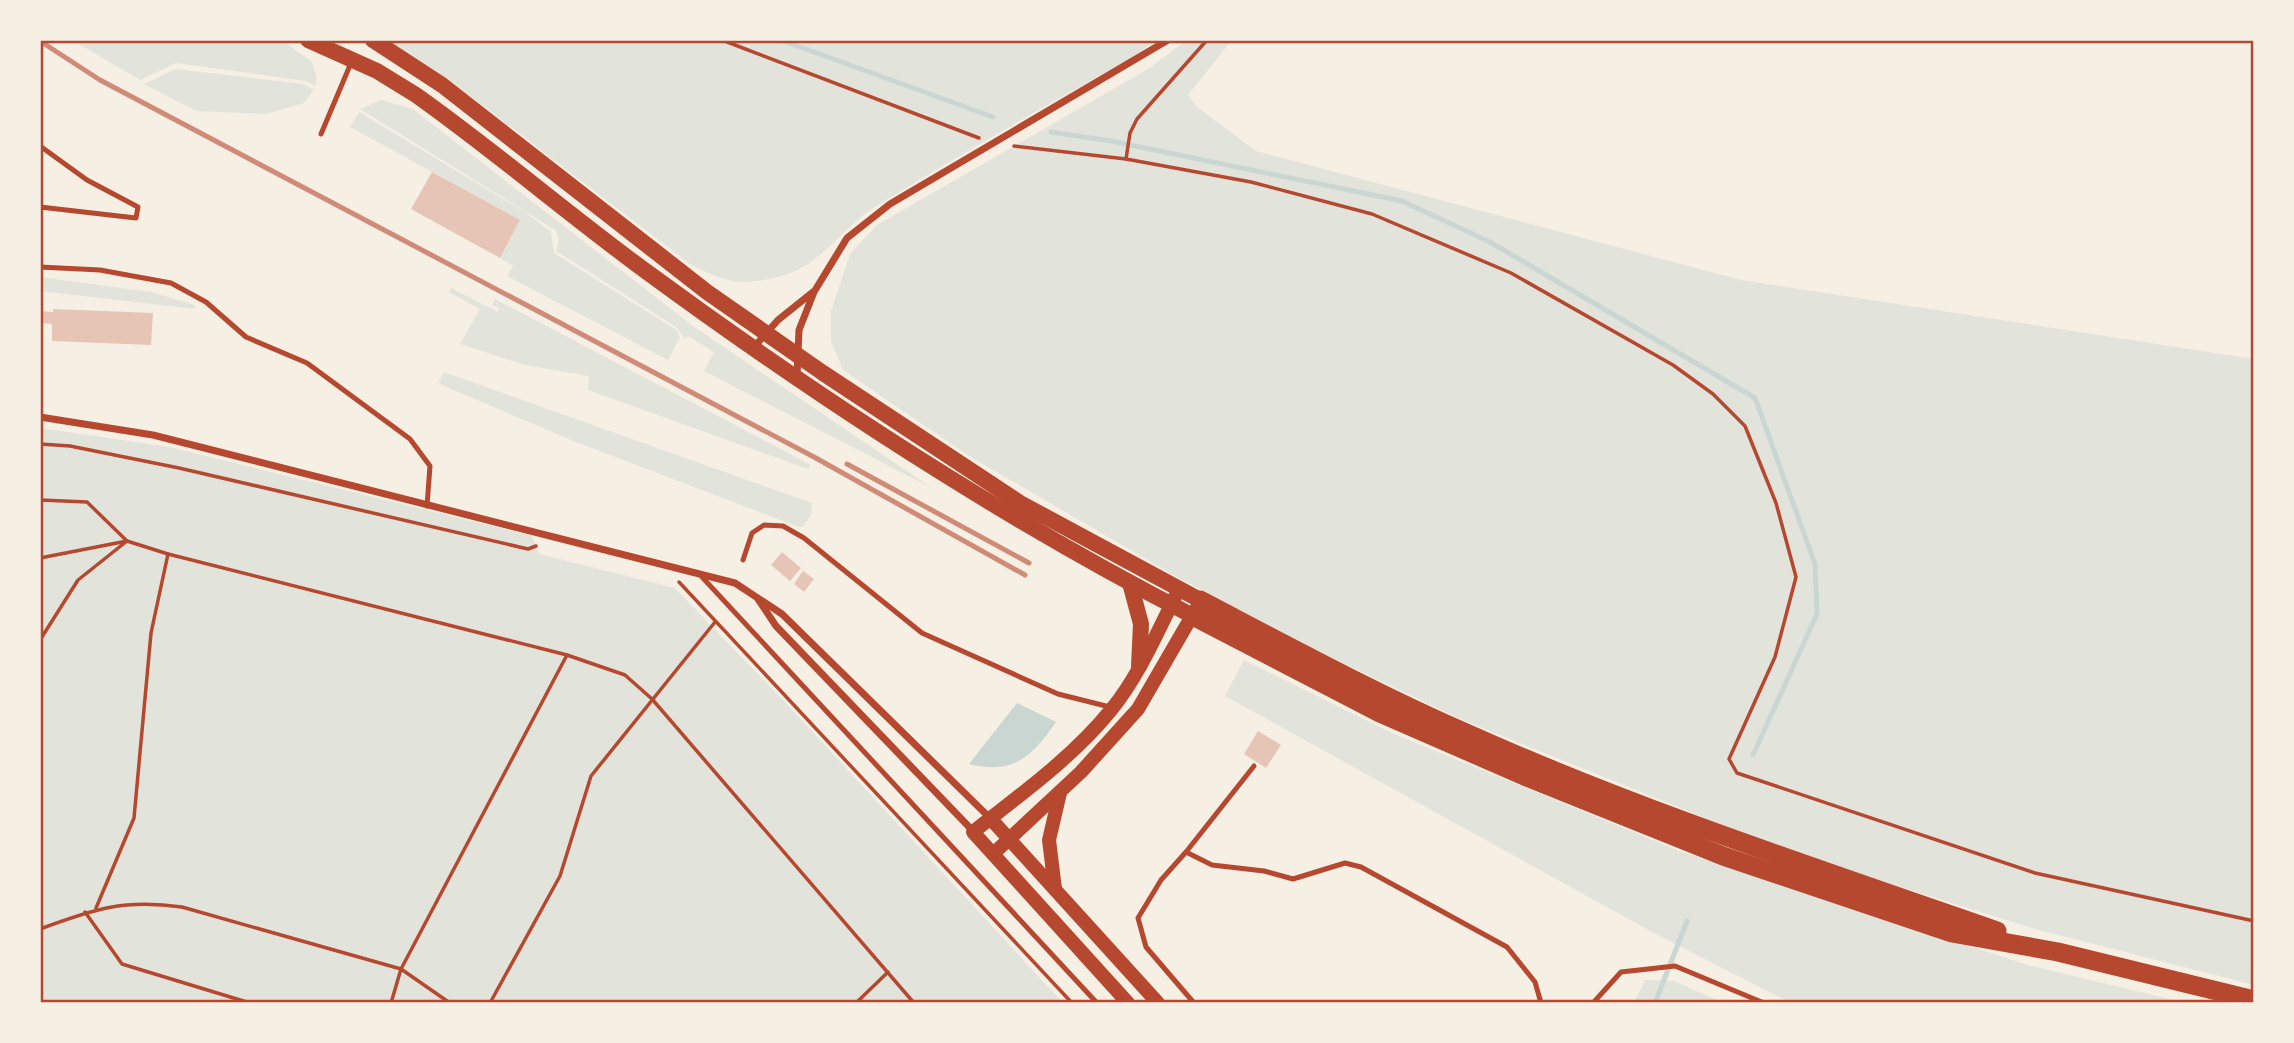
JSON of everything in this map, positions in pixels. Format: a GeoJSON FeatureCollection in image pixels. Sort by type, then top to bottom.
{"type":"FeatureCollection","features":[{"type":"Feature","properties":{"kind":"highway"},"geometry":{"type":"LineString","coordinates":[[1196,608],[1536,763],[1725,836],[2058,952],[2254,1000]]}},
{"type":"Feature","properties":{"kind":"main road"},"geometry":{"type":"LineString","coordinates":[[308,40],[377,71],[440,113],[647,272],[890,440],[1130,583],[1171,605],[1196,608]]}},
{"type":"Feature","properties":{"kind":"main road"},"geometry":{"type":"LineString","coordinates":[[373,40],[442,85],[707,292],[798,355],[1020,503],[1179,589],[1196,608]]}},
{"type":"Feature","properties":{"kind":"main road"},"geometry":{"type":"LineString","coordinates":[[1130,583],[1141,624],[1139,666]]}},
{"type":"Feature","properties":{"kind":"main road"},"geometry":{"type":"LineString","coordinates":[[1128,1003],[973,832],[1029,790],[1113,707],[1139,666],[1179,589]]}},
{"type":"Feature","properties":{"kind":"main road"},"geometry":{"type":"LineString","coordinates":[[993,854],[1061,791],[1138,709],[1196,608]]}},
{"type":"Feature","properties":{"kind":"main road"},"geometry":{"type":"LineString","coordinates":[[1055,891],[1049,841],[1061,791]]}},
{"type":"Feature","properties":{"kind":"main road"},"geometry":{"type":"LineString","coordinates":[[990,818],[1158,1003]]}},
{"type":"Feature","properties":{"kind":"street"},"geometry":{"type":"LineString","coordinates":[[797,377],[799,330],[814,292],[847,238],[873,216],[965,158],[1168,40]]}},
{"type":"Feature","properties":{"kind":"street"},"geometry":{"type":"LineString","coordinates":[[754,347],[766,332],[814,292]]}},
{"type":"Feature","properties":{"kind":"street"},"geometry":{"type":"LineString","coordinates":[[40,417],[153,435],[555,536],[702,577],[716,576],[755,596],[782,614],[990,818]]}},
{"type":"Feature","properties":{"kind":"street"},"geometry":{"type":"LineString","coordinates":[[755,596],[776,626],[973,832]]}},
{"type":"Feature","properties":{"kind":"lane"},"geometry":{"type":"LineString","coordinates":[[321,134],[352,60]]}},
{"type":"Feature","properties":{"kind":"lane"},"geometry":{"type":"LineString","coordinates":[[40,146],[87,180],[138,207],[136,218],[40,207]]}},
{"type":"Feature","properties":{"kind":"lane"},"geometry":{"type":"LineString","coordinates":[[40,267],[100,270],[171,283],[206,302],[246,337],[307,363],[410,439],[430,466],[427,506]]}},
{"type":"Feature","properties":{"kind":"lane"},"geometry":{"type":"LineString","coordinates":[[743,560],[752,533],[764,525],[783,526],[804,538],[922,634],[1058,694],[1113,707]]}},
{"type":"Feature","properties":{"kind":"lane"},"geometry":{"type":"LineString","coordinates":[[702,577],[1097,1003]]}},
{"type":"Feature","properties":{"kind":"lane"},"geometry":{"type":"LineString","coordinates":[[1194,1003],[1146,947],[1138,918],[1161,880],[1254,766]]}},
{"type":"Feature","properties":{"kind":"lane"},"geometry":{"type":"LineString","coordinates":[[1186,852],[1212,865],[1264,871],[1293,879],[1345,863],[1361,867],[1507,947],[1535,982],[1541,1003]]}},
{"type":"Feature","properties":{"kind":"lane"},"geometry":{"type":"LineString","coordinates":[[1593,1003],[1621,972],[1675,966],[1764,1003]]}},
{"type":"Feature","properties":{"kind":"path"},"geometry":{"type":"LineString","coordinates":[[722,40],[979,138]]}},
{"type":"Feature","properties":{"kind":"path"},"geometry":{"type":"LineString","coordinates":[[1126,159],[1130,133],[1137,119],[1207,40]]}},
{"type":"Feature","properties":{"kind":"path"},"geometry":{"type":"LineString","coordinates":[[1013,146],[1126,159],[1251,182],[1372,214],[1511,273],[1673,365],[1721,402],[1745,426],[1776,503],[1796,577],[1775,657],[1729,759],[1737,774],[2035,873],[2254,921]]}},
{"type":"Feature","properties":{"kind":"path"},"geometry":{"type":"LineString","coordinates":[[40,444],[70,446],[179,468],[528,549],[538,545]]}},
{"type":"Feature","properties":{"kind":"path"},"geometry":{"type":"LineString","coordinates":[[40,500],[87,502],[127,541],[168,554],[566,655],[625,675],[652,699],[914,1003]]}},
{"type":"Feature","properties":{"kind":"path"},"geometry":{"type":"LineString","coordinates":[[40,558],[127,541]]}},
{"type":"Feature","properties":{"kind":"path"},"geometry":{"type":"LineString","coordinates":[[40,640],[78,580],[127,541]]}},
{"type":"Feature","properties":{"kind":"path"},"geometry":{"type":"LineString","coordinates":[[96,908],[134,818],[151,633],[168,554]]}},
{"type":"Feature","properties":{"kind":"path"},"geometry":{"type":"LineString","coordinates":[[678,581],[1072,1003]]}},
{"type":"Feature","properties":{"kind":"path"},"geometry":{"type":"LineString","coordinates":[[490,1003],[560,876],[592,776],[715,622]]}},
{"type":"Feature","properties":{"kind":"path"},"geometry":{"type":"LineString","coordinates":[[391,1003],[401,969],[566,655]]}},
{"type":"Feature","properties":{"kind":"path"},"geometry":{"type":"LineString","coordinates":[[40,929],[96,908],[146,902],[182,906],[401,969],[450,1003]]}},
{"type":"Feature","properties":{"kind":"path"},"geometry":{"type":"LineString","coordinates":[[85,912],[122,964],[250,1003]]}},
{"type":"Feature","properties":{"kind":"path"},"geometry":{"type":"LineString","coordinates":[[856,1003],[888,972]]}},
{"type":"Feature","properties":{"kind":"shaded area"},"geometry":{"type":"Polygon","coordinates":[[[72,40],[282,40],[311,61],[316,74],[316,86],[306,81],[176,63],[140,80],[72,40]]]}},
{"type":"Feature","properties":{"kind":"shaded area"},"geometry":{"type":"Polygon","coordinates":[[[389,40],[1156,40],[1135,56],[875,207],[808,264],[782,276],[744,282],[724,279],[690,264],[448,79],[389,40]]]}},
{"type":"Feature","properties":{"kind":"shaded area"},"geometry":{"type":"Polygon","coordinates":[[[1187,40],[1232,40],[1188,95],[1197,107],[1256,151],[1741,280],[2254,359],[2254,985],[2035,929],[1792,853],[1458,718],[1326,655],[1184,581],[969,456],[843,370],[831,342],[831,311],[850,254],[877,225],[1148,69],[1187,40]]]}},
{"type":"Feature","properties":{"kind":"shaded area"},"geometry":{"type":"Polygon","coordinates":[[[176,69],[303,84],[314,90],[304,103],[266,114],[196,111],[144,84],[176,69]]]}},
{"type":"Feature","properties":{"kind":"shaded area"},"geometry":{"type":"Polygon","coordinates":[[[381,100],[413,109],[693,326],[932,488],[704,371],[714,352],[688,336],[685,339],[676,327],[556,251],[559,239],[555,230],[360,109],[381,100]]]}},
{"type":"Feature","properties":{"kind":"shaded area"},"geometry":{"type":"Polygon","coordinates":[[[359,112],[525,212],[551,232],[554,253],[675,329],[680,337],[668,360],[507,276],[513,266],[500,258],[520,220],[350,127],[359,112]]]}},
{"type":"Feature","properties":{"kind":"shaded area"},"geometry":{"type":"Polygon","coordinates":[[[40,277],[151,292],[195,305],[195,309],[40,291],[40,277]]]}},
{"type":"Feature","properties":{"kind":"shaded area"},"geometry":{"type":"Polygon","coordinates":[[[451,288],[498,312],[499,308],[492,305],[495,299],[811,465],[808,469],[588,390],[589,376],[525,365],[460,344],[480,309],[449,292],[451,288]]]}},
{"type":"Feature","properties":{"kind":"shaded area"},"geometry":{"type":"Polygon","coordinates":[[[444,372],[812,503],[811,516],[802,527],[796,526],[576,442],[444,386],[438,382],[444,372]]]}},
{"type":"Feature","properties":{"kind":"shaded area"},"geometry":{"type":"Polygon","coordinates":[[[40,428],[170,447],[532,536],[539,554],[675,588],[784,701],[1063,1003],[40,1003],[40,428]]]}},
{"type":"Feature","properties":{"kind":"shaded area"},"geometry":{"type":"Polygon","coordinates":[[[1244,660],[1394,734],[1682,852],[2028,965],[2186,1003],[1791,1003],[1652,932],[1225,696],[1244,660]]]}},
{"type":"Feature","properties":{"kind":"shaded area"},"geometry":{"type":"Polygon","coordinates":[[[1017,703],[1056,722],[1030,754],[1010,765],[984,767],[969,764],[1017,703]]]}},
{"type":"Feature","properties":{"kind":"shaded area"},"geometry":{"type":"Polygon","coordinates":[[[1645,980],[1674,981],[1724,1003],[1634,1003],[1645,980]]]}},
{"type":"Feature","properties":{"kind":"building"},"geometry":{"type":"Polygon","coordinates":[[[432,172],[520,220],[500,258],[411,209],[432,172]]]}},
{"type":"Feature","properties":{"kind":"building"},"geometry":{"type":"Polygon","coordinates":[[[53,309],[153,313],[151,345],[52,341],[52,324],[40,323],[40,311],[53,312],[53,309]]]}},
{"type":"Feature","properties":{"kind":"building"},"geometry":{"type":"Polygon","coordinates":[[[782,552],[801,568],[790,581],[771,565],[782,552]]]}},
{"type":"Feature","properties":{"kind":"building"},"geometry":{"type":"Polygon","coordinates":[[[803,571],[814,579],[804,592],[794,584],[803,571]]]}},
{"type":"Feature","properties":{"kind":"building"},"geometry":{"type":"Polygon","coordinates":[[[1258,731],[1281,745],[1266,768],[1244,754],[1258,731]]]}},
{"type":"Feature","properties":{"kind":"waterway"},"geometry":{"type":"LineString","coordinates":[[781,40],[993,117]]}},
{"type":"Feature","properties":{"kind":"waterway"},"geometry":{"type":"LineString","coordinates":[[1051,132],[1111,141],[1402,201],[1490,242],[1755,398],[1815,564],[1817,614],[1753,755]]}},
{"type":"Feature","properties":{"kind":"waterway"},"geometry":{"type":"LineString","coordinates":[[1655,1003],[1687,921]]}},
{"type":"Feature","properties":{"kind":"railway"},"geometry":{"type":"LineString","coordinates":[[40,41],[100,80],[814,457],[1025,575]]}},
{"type":"Feature","properties":{"kind":"railway"},"geometry":{"type":"LineString","coordinates":[[847,464],[1029,563]]}}]}
